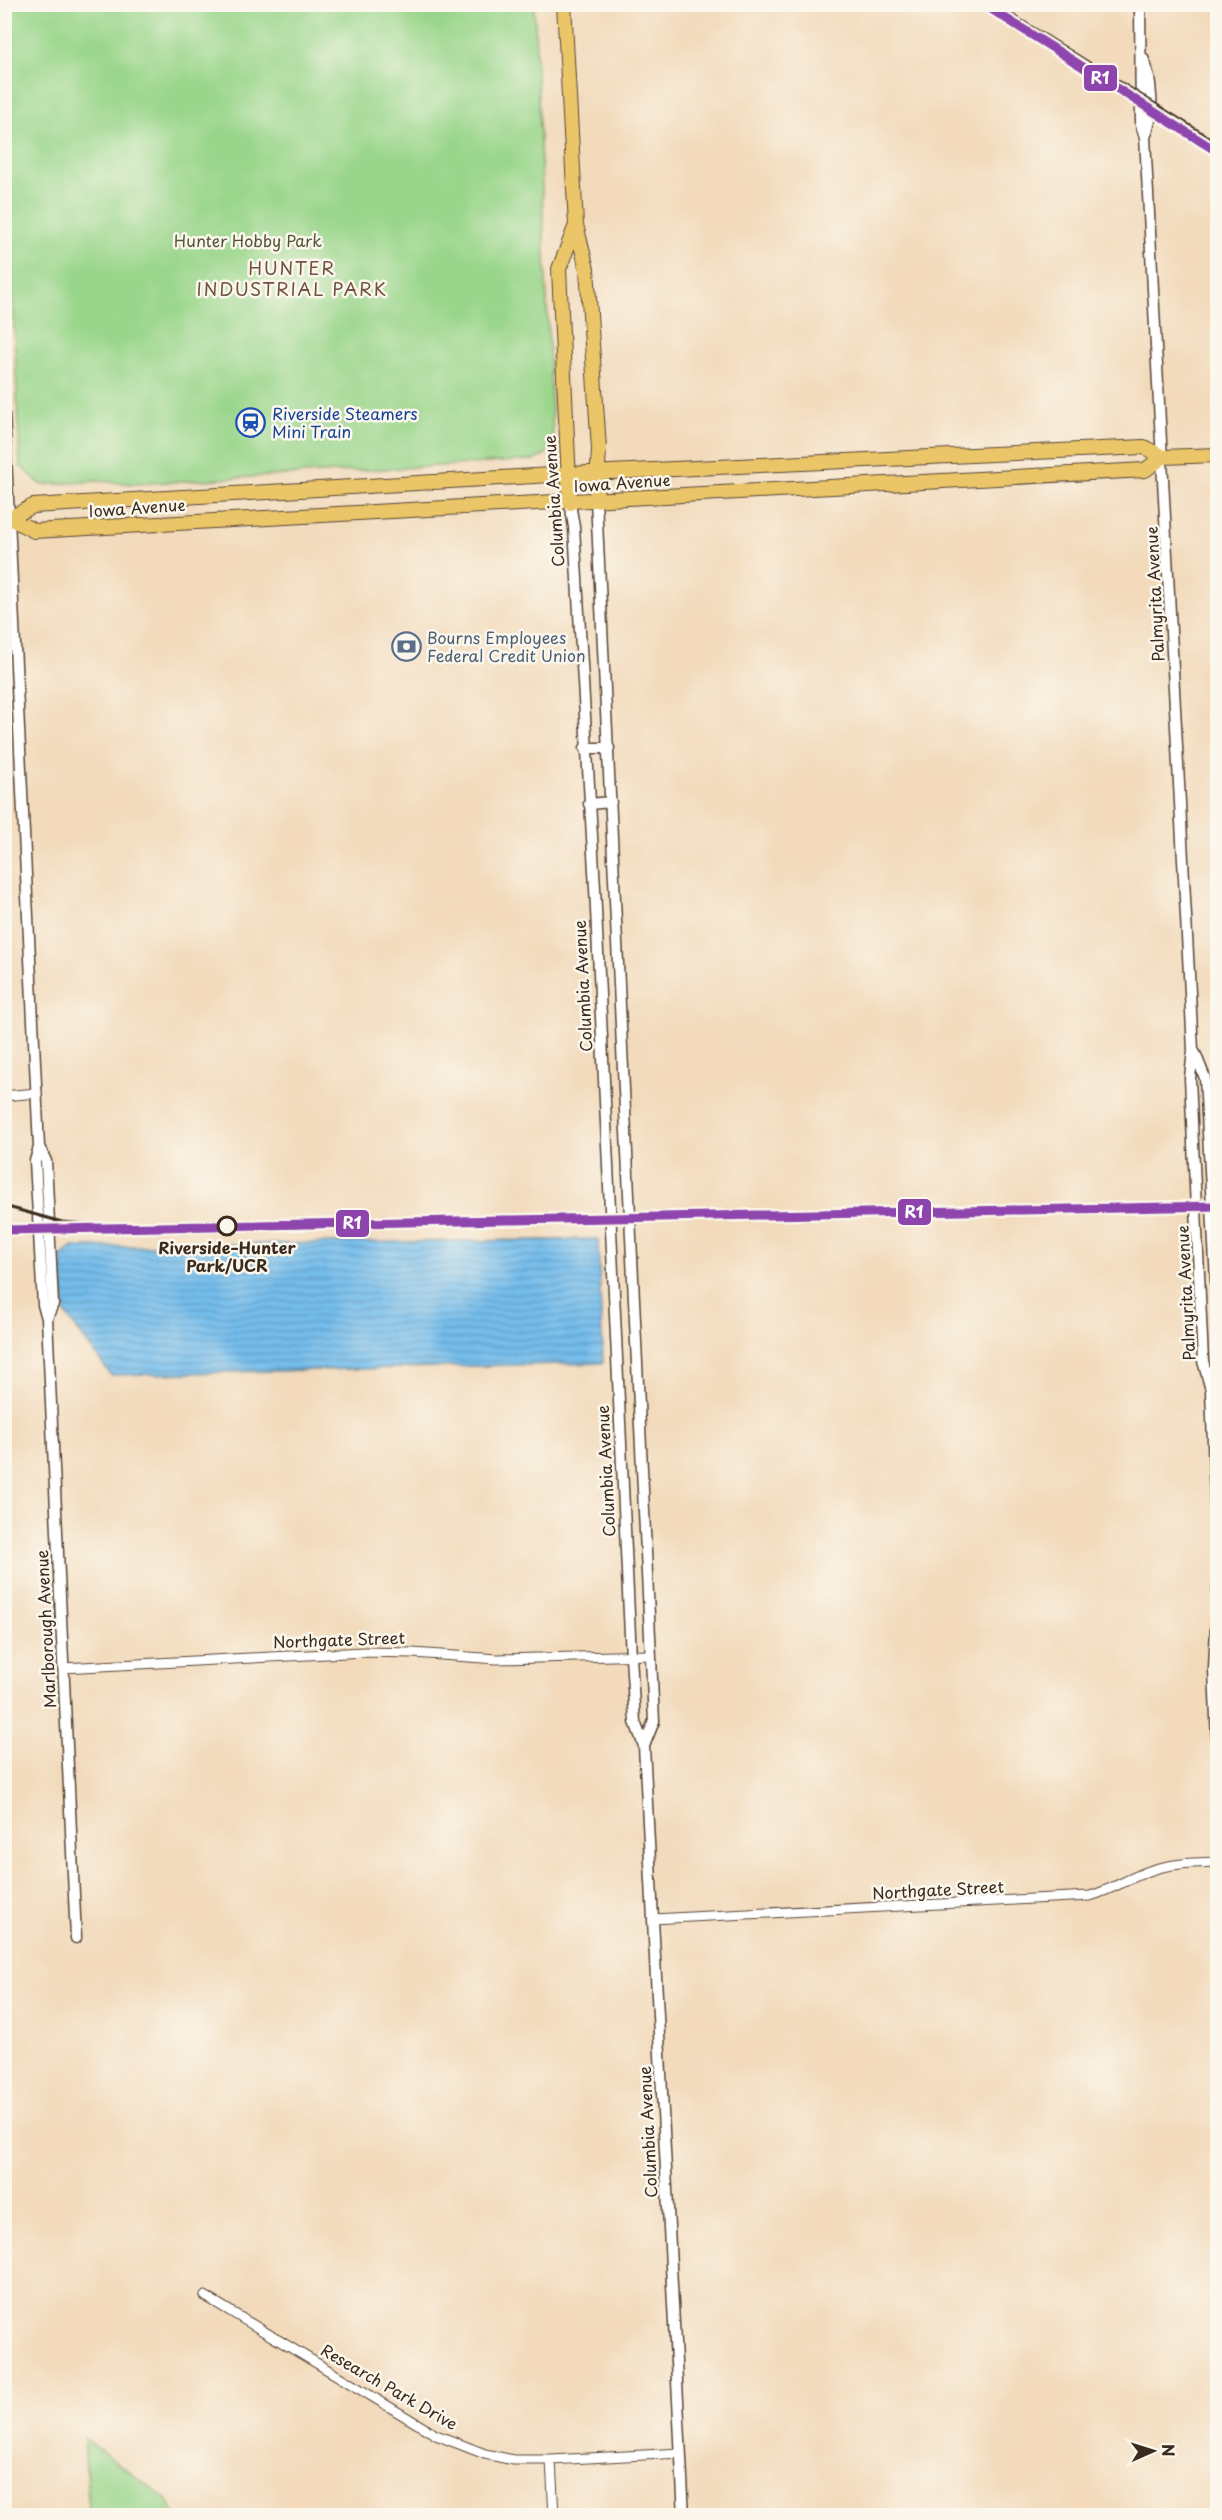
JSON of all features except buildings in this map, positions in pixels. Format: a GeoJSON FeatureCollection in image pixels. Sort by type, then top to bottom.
{"type":"FeatureCollection","features":[{"type":"Feature","properties":{"kind":"main road","name":"Columbia Avenue"},"geometry":{"type":"LineString","coordinates":[[564,4],[576,225],[587,269],[599,474],[596,500]]}},
{"type":"Feature","properties":{"kind":"main road","name":"Columbia Avenue"},"geometry":{"type":"LineString","coordinates":[[570,503],[559,269],[576,225]]}},
{"type":"Feature","properties":{"kind":"main road","name":"Iowa Avenue"},"geometry":{"type":"LineString","coordinates":[[7,518],[33,506],[567,474],[1144,447],[1163,457],[1218,455]]}},
{"type":"Feature","properties":{"kind":"main road","name":"Iowa Avenue"},"geometry":{"type":"LineString","coordinates":[[7,518],[34,531],[260,517],[570,503],[1145,470],[1163,457]]}},
{"type":"Feature","properties":{"kind":"street","name":"Palmyrita Avenue"},"geometry":{"type":"LineString","coordinates":[[1140,4],[1143,58],[1139,71],[1142,125],[1145,136],[1163,457],[1193,1050],[1190,1078],[1203,1361],[1211,1390],[1218,1576]]}},
{"type":"Feature","properties":{"kind":"street","name":"Marlborough Avenue"},"geometry":{"type":"LineString","coordinates":[[4,414],[7,518],[37,1093],[39,1147],[35,1161],[43,1305],[47,1318],[76,1938]]}},
{"type":"Feature","properties":{"kind":"street","name":"Columbia Avenue"},"geometry":{"type":"LineString","coordinates":[[596,500],[654,1721],[644,1746]]}},
{"type":"Feature","properties":{"kind":"street","name":"Columbia Avenue"},"geometry":{"type":"LineString","coordinates":[[570,503],[574,527],[602,1047],[631,1657],[635,1722],[644,1746],[684,2516]]}},
{"type":"Feature","properties":{"kind":"street"},"geometry":{"type":"LineString","coordinates":[[585,748],[609,748]]}},
{"type":"Feature","properties":{"kind":"street"},"geometry":{"type":"LineString","coordinates":[[589,804],[611,802]]}},
{"type":"Feature","properties":{"kind":"street"},"geometry":{"type":"LineString","coordinates":[[602,1047],[623,1047]]}},
{"type":"Feature","properties":{"kind":"street","name":"Palmyrita Avenue"},"geometry":{"type":"LineString","coordinates":[[1193,1050],[1205,1078],[1218,1318]]}},
{"type":"Feature","properties":{"kind":"street"},"geometry":{"type":"LineString","coordinates":[[4,1096],[37,1093]]}},
{"type":"Feature","properties":{"kind":"street","name":"Palmyrita Avenue"},"geometry":{"type":"LineString","coordinates":[[1211,1390],[1218,1365]]}},
{"type":"Feature","properties":{"kind":"street"},"geometry":{"type":"LineString","coordinates":[[624,1484],[643,1483]]}},
{"type":"Feature","properties":{"kind":"street"},"geometry":{"type":"LineString","coordinates":[[1218,1587],[1214,1669],[1218,1765]]}},
{"type":"Feature","properties":{"kind":"street","name":"Northgate Street"},"geometry":{"type":"LineString","coordinates":[[63,1668],[388,1651],[486,1659],[651,1655]]}},
{"type":"Feature","properties":{"kind":"street","name":"Northgate Street"},"geometry":{"type":"LineString","coordinates":[[654,1919],[1090,1896],[1168,1865],[1218,1862]]}},
{"type":"Feature","properties":{"kind":"street","name":"Research Park Drive"},"geometry":{"type":"LineString","coordinates":[[205,2295],[436,2435],[485,2454],[513,2460],[551,2460],[681,2453]]}},
{"type":"Feature","properties":{"kind":"street"},"geometry":{"type":"LineString","coordinates":[[551,2460],[554,2516]]}},
{"type":"Feature","properties":{"kind":"green space","name":"Hunter Hobby Park"},"geometry":{"type":"Polygon","coordinates":[[[4,5],[534,5],[553,439],[546,454],[535,460],[135,484],[97,481],[42,485],[20,466],[5,105],[4,5]]]}},
{"type":"Feature","properties":{"kind":"green space"},"geometry":{"type":"Polygon","coordinates":[[[84,2438],[166,2499],[176,2515],[89,2515],[84,2438]]]}},
{"type":"Feature","properties":{"kind":"water"},"geometry":{"type":"Polygon","coordinates":[[[598,1239],[603,1363],[111,1375],[65,1313],[61,1256],[72,1247],[598,1239]]]}},
{"type":"Feature","properties":{"kind":"railway"},"geometry":{"type":"LineString","coordinates":[[995,4],[1218,143]]}},
{"type":"Feature","properties":{"kind":"railway"},"geometry":{"type":"LineString","coordinates":[[4,1206],[62,1222],[141,1227]]}},
{"type":"Feature","properties":{"kind":"transit line","name":"R1"},"geometry":{"type":"LineString","coordinates":[[983,4],[1218,152]]}},
{"type":"Feature","properties":{"kind":"transit line","name":"R1"},"geometry":{"type":"LineString","coordinates":[[4,1230],[1218,1206]]}},
{"type":"Feature","properties":{"kind":"place","name":"Riverside Steamers Mini Train"},"geometry":{"type":"Point","coordinates":[251,423]}},
{"type":"Feature","properties":{"kind":"place","name":"Bourns Employees Federal Credit Union"},"geometry":{"type":"Point","coordinates":[406,647]}},
{"type":"Feature","properties":{"kind":"place","name":"Riverside–Hunter Park/UCR"},"geometry":{"type":"Point","coordinates":[227,1226]}},
{"type":"Feature","properties":{"kind":"district","name":"HUNTER INDUSTRIAL PARK"},"geometry":{"type":"Point","coordinates":[292,279]}}]}
